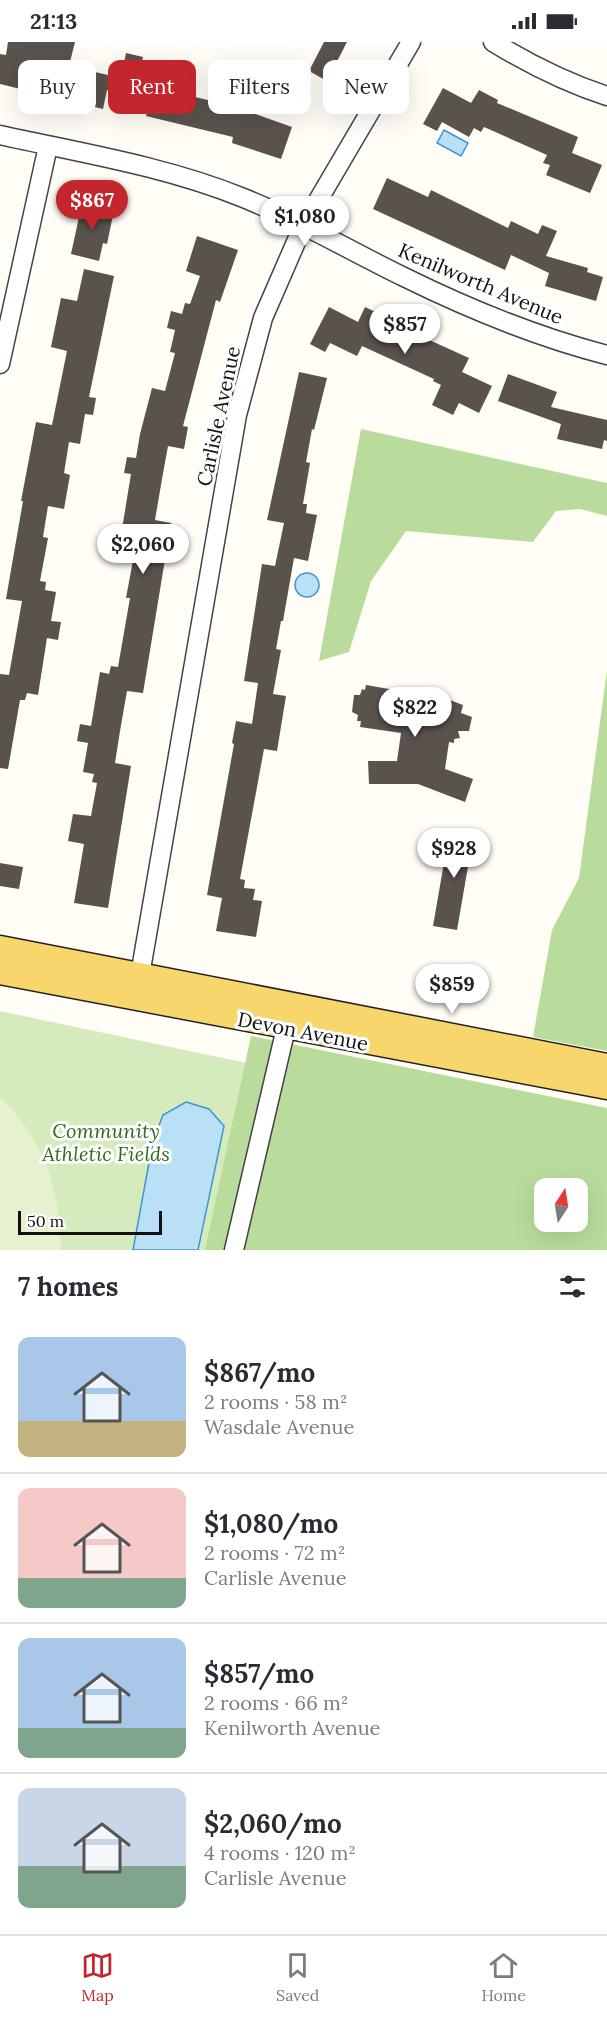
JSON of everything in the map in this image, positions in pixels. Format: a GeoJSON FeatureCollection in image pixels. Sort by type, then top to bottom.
{"type":"FeatureCollection","features":[{"type":"Feature","properties":{"kind":"main road","name":"Devon Avenue"},"geometry":{"type":"LineString","coordinates":[[0,948],[141,975],[287,1017]]}},
{"type":"Feature","properties":{"kind":"main road","name":"Devon Avenue"},"geometry":{"type":"LineString","coordinates":[[0,972],[287,1017],[607,1087]]}},
{"type":"Feature","properties":{"kind":"main road"},"geometry":{"type":"LineString","coordinates":[[287,1017],[607,1066]]}},
{"type":"Feature","properties":{"kind":"street","name":"Carlisle Avenue"},"geometry":{"type":"LineString","coordinates":[[141,975],[237,415],[263,318],[303,226],[411,42]]}},
{"type":"Feature","properties":{"kind":"street"},"geometry":{"type":"LineString","coordinates":[[493,42],[534,66],[579,87],[607,96]]}},
{"type":"Feature","properties":{"kind":"street","name":"Kenilworth Avenue"},"geometry":{"type":"LineString","coordinates":[[0,135],[138,164],[196,180],[243,197],[404,278],[512,326],[607,355]]}},
{"type":"Feature","properties":{"kind":"street"},"geometry":{"type":"LineString","coordinates":[[0,364],[48,146]]}},
{"type":"Feature","properties":{"kind":"street"},"geometry":{"type":"LineString","coordinates":[[234,1250],[287,1017]]}},
{"type":"Feature","properties":{"kind":"green space"},"geometry":{"type":"Polygon","coordinates":[[[361,429],[607,483],[607,516],[580,509],[556,511],[533,542],[406,531],[371,581],[349,652],[319,661],[361,429]]]}},
{"type":"Feature","properties":{"kind":"green space"},"geometry":{"type":"Polygon","coordinates":[[[607,670],[607,1051],[533,1037],[552,930],[579,878],[607,670]]]}},
{"type":"Feature","properties":{"kind":"green space","name":"Community Athletic Fields"},"geometry":{"type":"Polygon","coordinates":[[[0,1011],[265,1067],[225,1250],[0,1250],[0,1011]]]}},
{"type":"Feature","properties":{"kind":"green space"},"geometry":{"type":"Polygon","coordinates":[[[251,1036],[607,1108],[607,1250],[205,1250],[251,1036]]]}},
{"type":"Feature","properties":{"kind":"green space"},"geometry":{"type":"Polygon","coordinates":[[[0,1097],[28,1130],[47,1166],[57,1206],[61,1250],[0,1250],[0,1097]]]}},
{"type":"Feature","properties":{"kind":"water"},"geometry":{"type":"Polygon","coordinates":[[[444,130],[468,143],[461,156],[437,143],[444,130]]]}},
{"type":"Feature","properties":{"kind":"water"},"geometry":{"type":"Polygon","coordinates":[[[307,573],[316,576],[319,585],[316,594],[307,597],[298,594],[295,585],[298,576],[307,573]]]}},
{"type":"Feature","properties":{"kind":"water"},"geometry":{"type":"Polygon","coordinates":[[[186,1102],[209,1109],[224,1126],[198,1250],[133,1250],[153,1141],[163,1115],[186,1102]]]}},
{"type":"Feature","properties":{"kind":"building"},"geometry":{"type":"Polygon","coordinates":[[[8,42],[75,42],[70,60],[18,60],[18,88],[0,84],[0,54],[6,55],[8,42]]]}},
{"type":"Feature","properties":{"kind":"building"},"geometry":{"type":"Polygon","coordinates":[[[324,42],[347,42],[338,60],[323,60],[323,79],[311,72],[311,67],[324,42]]]}},
{"type":"Feature","properties":{"kind":"building"},"geometry":{"type":"Polygon","coordinates":[[[126,53],[143,57],[142,60],[125,60],[126,53]]]}},
{"type":"Feature","properties":{"kind":"building"},"geometry":{"type":"Polygon","coordinates":[[[96,72],[108,75],[108,90],[103,109],[96,107],[96,72]]]}},
{"type":"Feature","properties":{"kind":"building"},"geometry":{"type":"Polygon","coordinates":[[[443,88],[471,103],[479,90],[498,100],[497,103],[578,137],[572,153],[602,165],[590,193],[546,175],[550,165],[543,163],[547,155],[484,127],[481,132],[474,128],[469,137],[442,122],[437,131],[423,124],[443,88]]]}},
{"type":"Feature","properties":{"kind":"building"},"geometry":{"type":"Polygon","coordinates":[[[196,97],[208,100],[208,114],[255,114],[292,127],[281,159],[232,143],[233,137],[146,116],[146,114],[196,114],[196,97]]]}},
{"type":"Feature","properties":{"kind":"building"},"geometry":{"type":"Polygon","coordinates":[[[387,178],[428,197],[431,190],[508,228],[511,221],[538,234],[542,225],[557,231],[546,256],[588,268],[587,272],[603,277],[596,301],[545,286],[549,273],[511,255],[505,270],[373,209],[387,178]]]}},
{"type":"Feature","properties":{"kind":"building"},"geometry":{"type":"Polygon","coordinates":[[[82,203],[114,210],[107,244],[103,243],[99,261],[71,254],[82,203]]]}},
{"type":"Feature","properties":{"kind":"building"},"geometry":{"type":"Polygon","coordinates":[[[197,236],[238,250],[220,302],[216,300],[183,426],[188,427],[184,449],[168,446],[155,520],[171,523],[143,693],[127,691],[120,731],[115,763],[131,766],[108,908],[74,903],[84,844],[68,841],[73,814],[91,816],[97,783],[92,782],[94,774],[83,772],[88,743],[77,741],[80,724],[91,726],[100,672],[109,674],[111,666],[118,667],[130,598],[126,598],[137,539],[132,538],[133,531],[122,529],[131,474],[124,473],[127,457],[136,458],[152,388],[165,391],[175,353],[170,352],[175,330],[167,328],[171,311],[182,314],[185,303],[190,304],[200,276],[186,271],[197,236]]]}},
{"type":"Feature","properties":{"kind":"building"},"geometry":{"type":"Polygon","coordinates":[[[84,269],[114,276],[89,397],[96,398],[93,415],[85,414],[80,444],[69,442],[64,473],[70,475],[64,509],[48,506],[43,537],[48,538],[40,581],[46,582],[45,590],[56,592],[51,621],[61,622],[58,640],[47,638],[38,695],[27,693],[25,700],[20,700],[8,769],[0,768],[0,674],[9,675],[22,601],[6,599],[23,501],[21,501],[36,422],[52,425],[67,351],[51,347],[61,298],[77,301],[84,269]]]}},
{"type":"Feature","properties":{"kind":"building"},"geometry":{"type":"Polygon","coordinates":[[[329,307],[358,322],[365,307],[384,316],[383,319],[469,358],[462,372],[492,386],[479,413],[459,403],[453,415],[432,405],[441,385],[433,381],[434,379],[362,346],[357,356],[330,343],[325,352],[310,344],[329,307]]]}},
{"type":"Feature","properties":{"kind":"building"},"geometry":{"type":"Polygon","coordinates":[[[299,372],[327,378],[314,430],[312,429],[306,462],[310,463],[303,504],[307,504],[306,513],[317,515],[308,561],[294,558],[276,649],[281,650],[273,694],[286,696],[277,751],[264,749],[240,879],[245,880],[244,888],[255,889],[253,900],[262,901],[256,937],[216,931],[222,898],[207,895],[234,744],[232,743],[236,721],[252,724],[258,683],[244,681],[262,564],[275,566],[284,523],[267,520],[299,372]]]}},
{"type":"Feature","properties":{"kind":"building"},"geometry":{"type":"Polygon","coordinates":[[[508,374],[557,392],[551,407],[607,420],[607,441],[604,440],[602,449],[557,439],[561,424],[498,401],[508,374]]]}},
{"type":"Feature","properties":{"kind":"building"},"geometry":{"type":"Polygon","coordinates":[[[366,685],[424,695],[434,694],[463,705],[461,713],[472,717],[469,731],[458,731],[460,738],[454,739],[454,743],[449,742],[445,769],[473,779],[465,802],[418,784],[369,784],[368,761],[397,761],[401,733],[360,727],[361,721],[357,721],[358,715],[352,712],[354,695],[360,695],[366,685]]]}},
{"type":"Feature","properties":{"kind":"building"},"geometry":{"type":"Polygon","coordinates":[[[450,828],[474,832],[457,930],[433,926],[450,828]]]}},
{"type":"Feature","properties":{"kind":"building"},"geometry":{"type":"Polygon","coordinates":[[[0,863],[23,867],[19,889],[0,886],[0,863]]]}}]}
